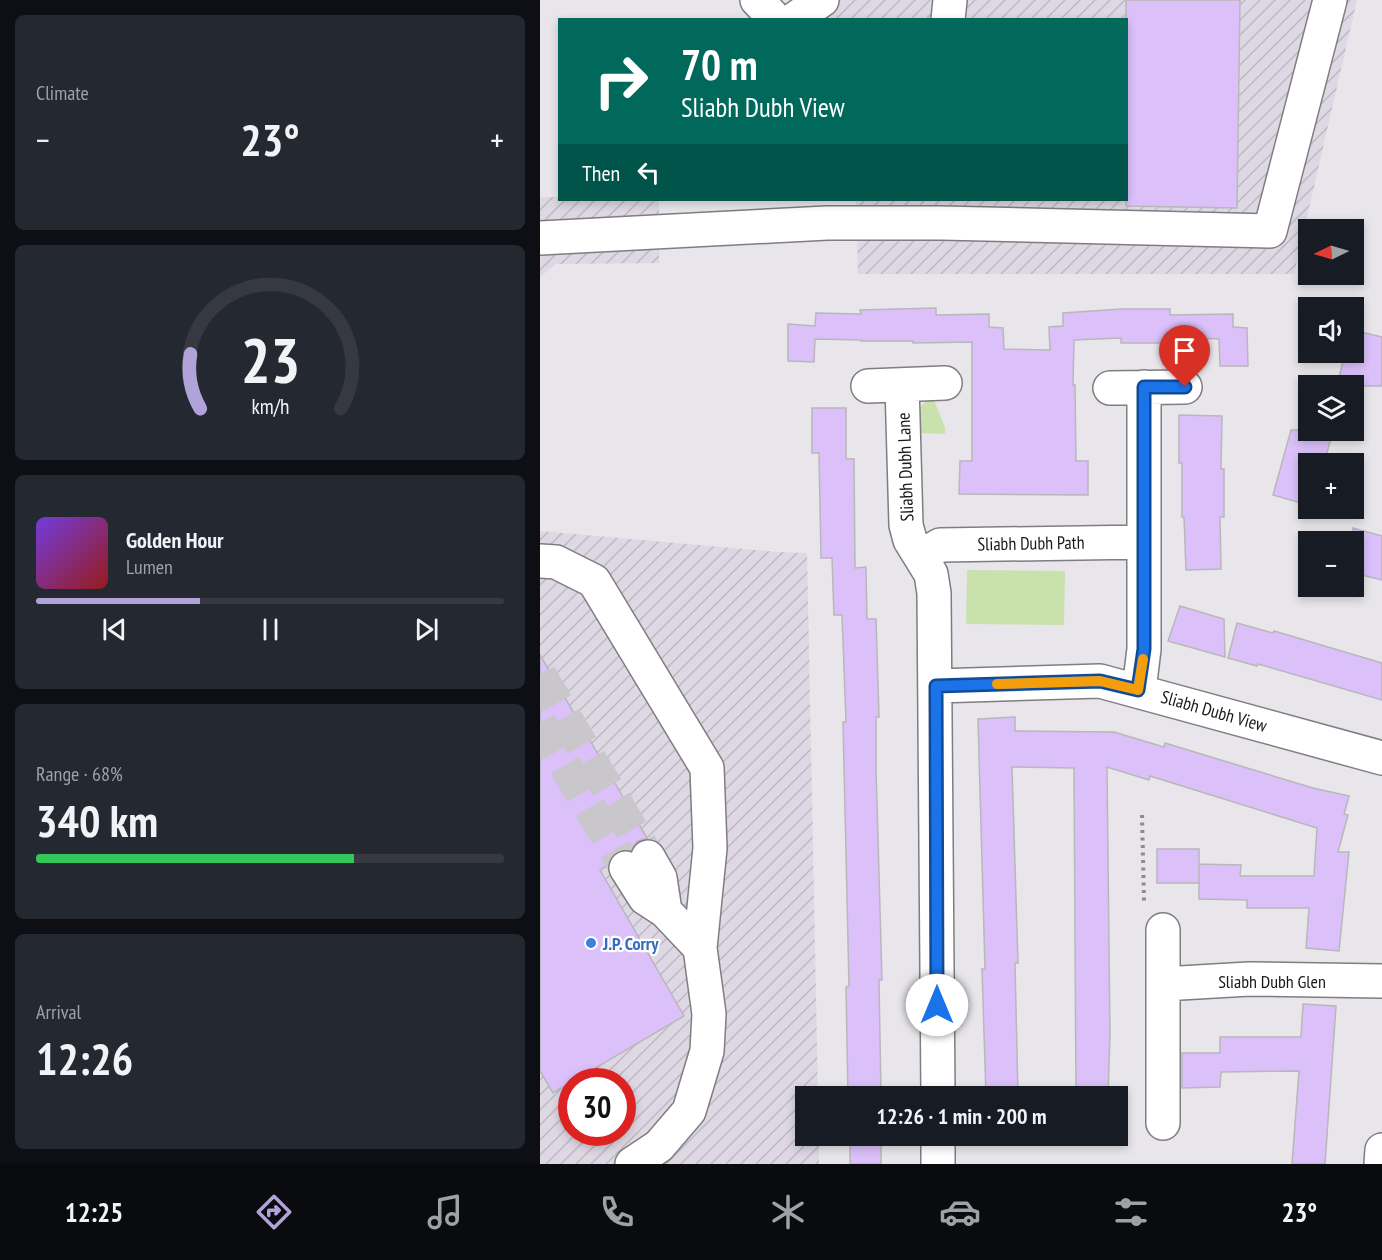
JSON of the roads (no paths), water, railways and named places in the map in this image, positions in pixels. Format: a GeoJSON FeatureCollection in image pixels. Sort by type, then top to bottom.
{"type":"FeatureCollection","features":[{"type":"Feature","properties":{"kind":"street"},"geometry":{"type":"LineString","coordinates":[[757,0],[774,18]]}},
{"type":"Feature","properties":{"kind":"street"},"geometry":{"type":"LineString","coordinates":[[796,18],[822,0]]}},
{"type":"Feature","properties":{"kind":"street"},"geometry":{"type":"LineString","coordinates":[[948,18],[950,0]]}},
{"type":"Feature","properties":{"kind":"street"},"geometry":{"type":"LineString","coordinates":[[540,238],[826,211],[942,212],[1270,231],[1330,0]]}},
{"type":"Feature","properties":{"kind":"street"},"geometry":{"type":"LineString","coordinates":[[868,386],[945,383]]}},
{"type":"Feature","properties":{"kind":"street","name":"Sliabh Dubh Lane"},"geometry":{"type":"LineString","coordinates":[[902,385],[906,525],[910,540],[931,574],[935,615],[936,686]]}},
{"type":"Feature","properties":{"kind":"street"},"geometry":{"type":"LineString","coordinates":[[1138,690],[1144,649],[1144,387]]}},
{"type":"Feature","properties":{"kind":"street"},"geometry":{"type":"LineString","coordinates":[[1110,388],[1185,387]]}},
{"type":"Feature","properties":{"kind":"street","name":"Sliabh Dubh Path"},"geometry":{"type":"LineString","coordinates":[[921,556],[940,545],[1144,542]]}},
{"type":"Feature","properties":{"kind":"street"},"geometry":{"type":"LineString","coordinates":[[540,561],[556,562],[594,581],[707,768],[710,849],[700,948],[710,1014],[707,1051],[689,1110],[658,1146],[632,1164]]}},
{"type":"Feature","properties":{"kind":"street","name":"Sliabh Dubh View"},"geometry":{"type":"LineString","coordinates":[[936,686],[1100,681],[1382,758]]}},
{"type":"Feature","properties":{"kind":"street"},"geometry":{"type":"LineString","coordinates":[[936,686],[938,1086]]}},
{"type":"Feature","properties":{"kind":"street"},"geometry":{"type":"LineString","coordinates":[[637,863],[660,878],[665,911],[700,948]]}},
{"type":"Feature","properties":{"kind":"street"},"geometry":{"type":"LineString","coordinates":[[1162,930],[1163,1123]]}},
{"type":"Feature","properties":{"kind":"street","name":"Sliabh Dubh Glen"},"geometry":{"type":"LineString","coordinates":[[1163,984],[1249,979],[1382,981]]}},
{"type":"Feature","properties":{"kind":"street"},"geometry":{"type":"LineString","coordinates":[[938,1146],[938,1164]]}},
{"type":"Feature","properties":{"kind":"street"},"geometry":{"type":"LineString","coordinates":[[1381,1164],[1382,1150]]}},
{"type":"Feature","properties":{"kind":"tunnel"},"geometry":{"type":"LineString","coordinates":[[540,675],[648,857]]}},
{"type":"Feature","properties":{"kind":"tunnel"},"geometry":{"type":"LineString","coordinates":[[540,723],[626,868]]}},
{"type":"Feature","properties":{"kind":"place","name":"J.P. Corry"},"geometry":{"type":"Point","coordinates":[591,943]}}]}
